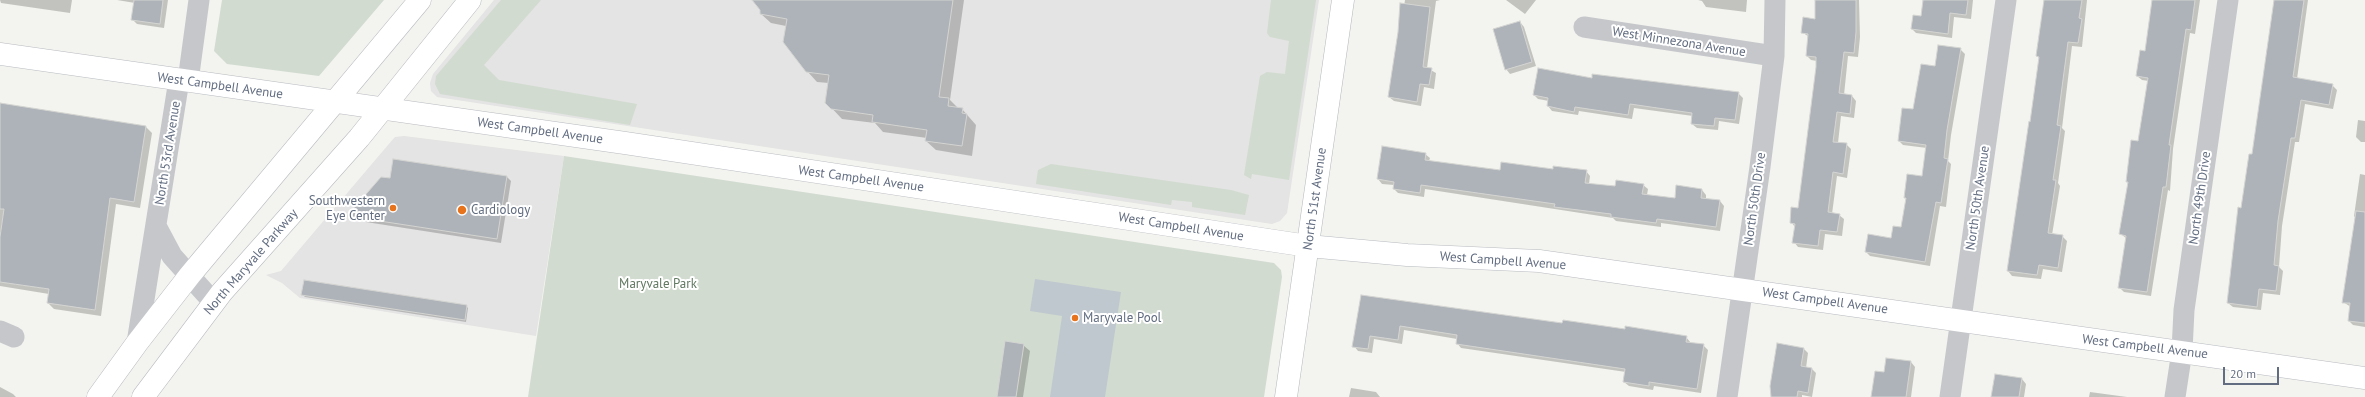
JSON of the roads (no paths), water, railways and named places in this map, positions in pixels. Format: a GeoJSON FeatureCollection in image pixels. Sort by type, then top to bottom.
{"type":"FeatureCollection","features":[{"type":"Feature","properties":{"kind":"street","name":"North 53rd Avenue"},"geometry":{"type":"LineString","coordinates":[[137,343],[156,226],[199,0]]}},
{"type":"Feature","properties":{"kind":"street"},"geometry":{"type":"LineString","coordinates":[[98,397],[137,343],[190,275],[336,103],[420,0]]}},
{"type":"Feature","properties":{"kind":"street"},"geometry":{"type":"LineString","coordinates":[[449,26],[461,0]]}},
{"type":"Feature","properties":{"kind":"street","name":"North Maryvale Parkway"},"geometry":{"type":"LineString","coordinates":[[143,397],[214,303],[382,110],[470,0]]}},
{"type":"Feature","properties":{"kind":"street","name":"North 51st Avenue"},"geometry":{"type":"LineString","coordinates":[[1286,397],[1344,0]]}},
{"type":"Feature","properties":{"kind":"street","name":"North 50th Drive"},"geometry":{"type":"LineString","coordinates":[[1727,397],[1774,56],[1775,0]]}},
{"type":"Feature","properties":{"kind":"street","name":"North 50th Avenue"},"geometry":{"type":"LineString","coordinates":[[1950,397],[2006,0]]}},
{"type":"Feature","properties":{"kind":"street","name":"North 49th Drive"},"geometry":{"type":"LineString","coordinates":[[2175,397],[2182,351],[2184,310],[2228,0]]}},
{"type":"Feature","properties":{"kind":"street","name":"West Minnezona Avenue"},"geometry":{"type":"LineString","coordinates":[[1584,27],[1774,56]]}},
{"type":"Feature","properties":{"kind":"street","name":"West Campbell Avenue"},"geometry":{"type":"LineString","coordinates":[[0,54],[382,110],[625,143],[1308,246],[1407,255],[1539,261],[1742,289],[2072,338],[2182,351],[2365,378]]}},
{"type":"Feature","properties":{"kind":"street"},"geometry":{"type":"LineString","coordinates":[[156,226],[172,256],[214,303]]}},
{"type":"Feature","properties":{"kind":"place","name":"Southwestern Eye Center"},"geometry":{"type":"Point","coordinates":[393,208]}},
{"type":"Feature","properties":{"kind":"place","name":"Cardiology"},"geometry":{"type":"Point","coordinates":[462,210]}},
{"type":"Feature","properties":{"kind":"place","name":"Maryvale Pool"},"geometry":{"type":"Point","coordinates":[1075,318]}},
{"type":"Feature","properties":{"kind":"park label","name":"Maryvale Park"},"geometry":{"type":"Point","coordinates":[658,284]}}]}
